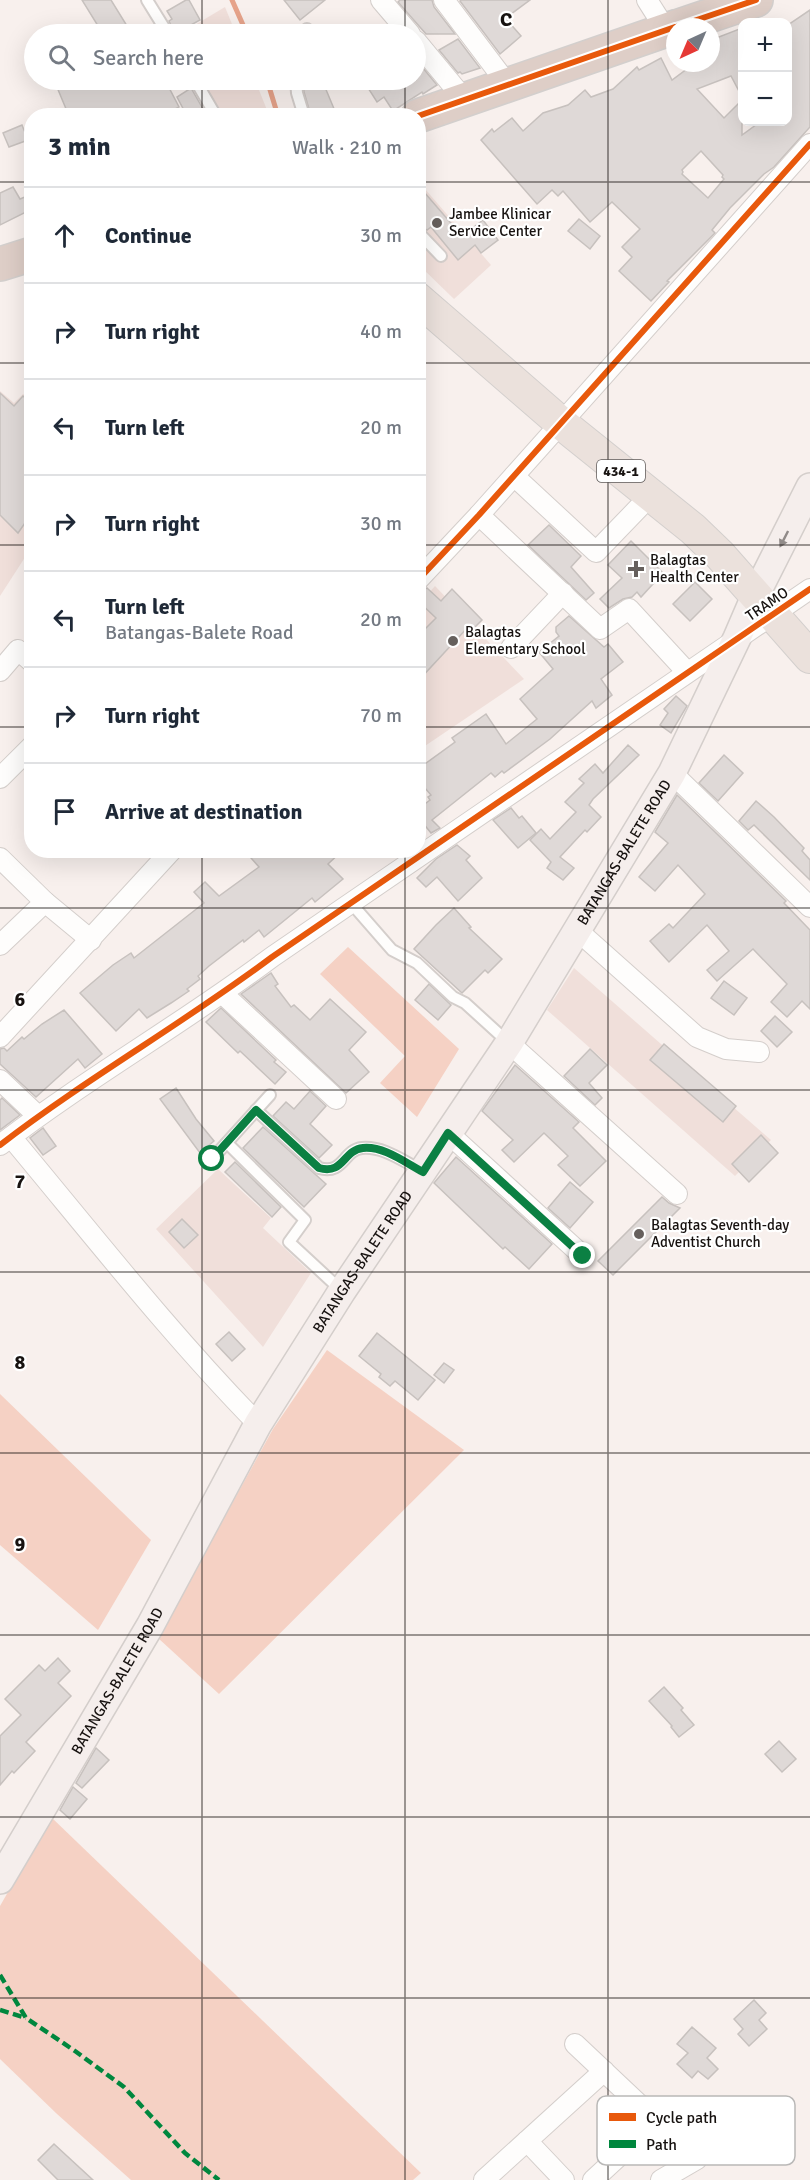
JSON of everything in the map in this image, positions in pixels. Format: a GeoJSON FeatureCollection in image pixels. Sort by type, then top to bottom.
{"type":"FeatureCollection","features":[{"type":"Feature","properties":{"kind":"highway"},"geometry":{"type":"LineString","coordinates":[[702,18],[756,0]]}},
{"type":"Feature","properties":{"kind":"highway"},"geometry":{"type":"LineString","coordinates":[[426,113],[666,30]]}},
{"type":"Feature","properties":{"kind":"highway"},"geometry":{"type":"LineString","coordinates":[[0,264],[24,256]]}},
{"type":"Feature","properties":{"kind":"main road","name":"434-1"},"geometry":{"type":"LineString","coordinates":[[426,306],[561,423],[693,529],[765,604],[810,657]]}},
{"type":"Feature","properties":{"kind":"main road","name":"BATANGAS-BALETE ROAD"},"geometry":{"type":"LineString","coordinates":[[0,1880],[150,1626],[258,1424],[342,1291],[510,1043],[672,773],[737,638],[765,604],[810,487]]}},
{"type":"Feature","properties":{"kind":"street"},"geometry":{"type":"LineString","coordinates":[[381,0],[401,24]]}},
{"type":"Feature","properties":{"kind":"street"},"geometry":{"type":"LineString","coordinates":[[444,0],[508,85]]}},
{"type":"Feature","properties":{"kind":"street"},"geometry":{"type":"LineString","coordinates":[[647,0],[666,21]]}},
{"type":"Feature","properties":{"kind":"street"},"geometry":{"type":"LineString","coordinates":[[426,53],[464,99]]}},
{"type":"Feature","properties":{"kind":"street"},"geometry":{"type":"LineString","coordinates":[[426,571],[810,144]]}},
{"type":"Feature","properties":{"kind":"street"},"geometry":{"type":"LineString","coordinates":[[514,476],[596,552],[651,495]]}},
{"type":"Feature","properties":{"kind":"street"},"geometry":{"type":"LineString","coordinates":[[479,515],[600,628],[629,609],[687,672]]}},
{"type":"Feature","properties":{"kind":"street","name":"TRAMO"},"geometry":{"type":"LineString","coordinates":[[765,604],[810,589]]}},
{"type":"Feature","properties":{"kind":"street"},"geometry":{"type":"LineString","coordinates":[[511,648],[563,593]]}},
{"type":"Feature","properties":{"kind":"street"},"geometry":{"type":"LineString","coordinates":[[426,851],[737,638]]}},
{"type":"Feature","properties":{"kind":"street"},"geometry":{"type":"LineString","coordinates":[[0,671],[18,650],[24,655]]}},
{"type":"Feature","properties":{"kind":"street"},"geometry":{"type":"LineString","coordinates":[[0,778],[24,754]]}},
{"type":"Feature","properties":{"kind":"street"},"geometry":{"type":"LineString","coordinates":[[672,773],[810,907]]}},
{"type":"Feature","properties":{"kind":"street"},"geometry":{"type":"LineString","coordinates":[[0,858],[45,902],[91,940]]}},
{"type":"Feature","properties":{"kind":"street"},"geometry":{"type":"LineString","coordinates":[[0,1037],[165,858]]}},
{"type":"Feature","properties":{"kind":"street"},"geometry":{"type":"LineString","coordinates":[[258,1424],[215,1381],[5,1141],[38,1116],[223,994],[416,858]]}},
{"type":"Feature","properties":{"kind":"street"},"geometry":{"type":"LineString","coordinates":[[0,945],[45,902]]}},
{"type":"Feature","properties":{"kind":"street"},"geometry":{"type":"LineString","coordinates":[[578,931],[697,1037],[726,1049],[759,1052]]}},
{"type":"Feature","properties":{"kind":"street"},"geometry":{"type":"LineString","coordinates":[[223,994],[336,1099]]}},
{"type":"Feature","properties":{"kind":"street"},"geometry":{"type":"LineString","coordinates":[[510,1043],[677,1194]]}},
{"type":"Feature","properties":{"kind":"street"},"geometry":{"type":"LineString","coordinates":[[0,1080],[38,1116]]}},
{"type":"Feature","properties":{"kind":"street"},"geometry":{"type":"LineString","coordinates":[[448,1133],[583,1256]]}},
{"type":"Feature","properties":{"kind":"street"},"geometry":{"type":"LineString","coordinates":[[575,2044],[630,2096]]}},
{"type":"Feature","properties":{"kind":"street"},"geometry":{"type":"LineString","coordinates":[[484,2180],[604,2072]]}},
{"type":"Feature","properties":{"kind":"street"},"geometry":{"type":"LineString","coordinates":[[527,2141],[564,2180]]}},
{"type":"Feature","properties":{"kind":"street"},"geometry":{"type":"LineString","coordinates":[[593,2180],[609,2165]]}},
{"type":"Feature","properties":{"kind":"street"},"geometry":{"type":"LineString","coordinates":[[661,2180],[687,2165]]}},
{"type":"Feature","properties":{"kind":"lane"},"geometry":{"type":"LineString","coordinates":[[147,0],[162,24]]}},
{"type":"Feature","properties":{"kind":"lane"},"geometry":{"type":"LineString","coordinates":[[201,90],[211,108]]}},
{"type":"Feature","properties":{"kind":"lane"},"geometry":{"type":"LineString","coordinates":[[297,90],[302,108]]}},
{"type":"Feature","properties":{"kind":"lane"},"geometry":{"type":"LineString","coordinates":[[426,240],[441,256]]}},
{"type":"Feature","properties":{"kind":"lane"},"geometry":{"type":"LineString","coordinates":[[351,903],[392,951],[417,963],[453,997],[465,1003],[510,1043]]}},
{"type":"Feature","properties":{"kind":"lane"},"geometry":{"type":"LineString","coordinates":[[212,1159],[270,1095]]}},
{"type":"Feature","properties":{"kind":"lane"},"geometry":{"type":"LineString","coordinates":[[256,1110],[319,1168],[328,1171],[337,1167],[353,1151],[360,1148],[378,1149],[423,1172]]}},
{"type":"Feature","properties":{"kind":"lane"},"geometry":{"type":"LineString","coordinates":[[227,1143],[304,1220],[289,1242],[342,1291]]}},
{"type":"Feature","properties":{"kind":"shaded area"},"geometry":{"type":"Polygon","coordinates":[[[225,7],[232,24],[197,24],[225,7]]]}},
{"type":"Feature","properties":{"kind":"shaded area"},"geometry":{"type":"Polygon","coordinates":[[[205,90],[259,90],[266,108],[214,108],[205,90]]]}},
{"type":"Feature","properties":{"kind":"shaded area","name":"Jambee Klinicar Service Center"},"geometry":{"type":"Polygon","coordinates":[[[426,190],[491,265],[454,299],[426,272],[426,190]]]}},
{"type":"Feature","properties":{"kind":"shaded area"},"geometry":{"type":"Polygon","coordinates":[[[0,391],[14,403],[24,395],[24,559],[0,596],[0,391]]]}},
{"type":"Feature","properties":{"kind":"shaded area","name":"Balagtas Elementary School"},"geometry":{"type":"Polygon","coordinates":[[[435,586],[524,679],[426,745],[426,596],[435,586]]]}},
{"type":"Feature","properties":{"kind":"shaded area"},"geometry":{"type":"Polygon","coordinates":[[[348,947],[459,1049],[417,1117],[380,1083],[405,1056],[320,974],[348,947]]]}},
{"type":"Feature","properties":{"kind":"shaded area"},"geometry":{"type":"Polygon","coordinates":[[[574,968],[771,1140],[735,1176],[547,1010],[574,968]]]}},
{"type":"Feature","properties":{"kind":"shaded area"},"geometry":{"type":"Polygon","coordinates":[[[218,1169],[271,1218],[263,1228],[311,1273],[263,1347],[156,1229],[218,1169]]]}},
{"type":"Feature","properties":{"kind":"shaded area"},"geometry":{"type":"Polygon","coordinates":[[[327,1350],[464,1450],[219,1694],[158,1638],[273,1429],[327,1350]]]}},
{"type":"Feature","properties":{"kind":"shaded area"},"geometry":{"type":"Polygon","coordinates":[[[0,1394],[151,1540],[98,1630],[0,1545],[0,1394]]]}},
{"type":"Feature","properties":{"kind":"shaded area"},"geometry":{"type":"Polygon","coordinates":[[[51,1817],[421,2173],[413,2180],[131,2180],[57,2114],[0,2059],[0,1906],[51,1817]]]}},
{"type":"Feature","properties":{"kind":"building"},"geometry":{"type":"Polygon","coordinates":[[[82,0],[111,0],[126,24],[97,24],[82,0]]]}},
{"type":"Feature","properties":{"kind":"building"},"geometry":{"type":"Polygon","coordinates":[[[189,0],[200,20],[193,24],[170,24],[169,21],[172,19],[167,11],[189,0]]]}},
{"type":"Feature","properties":{"kind":"building"},"geometry":{"type":"Polygon","coordinates":[[[284,0],[325,0],[300,20],[284,0]]]}},
{"type":"Feature","properties":{"kind":"building"},"geometry":{"type":"Polygon","coordinates":[[[400,0],[432,0],[434,7],[455,34],[426,34],[426,24],[417,24],[398,2],[400,0]]]}},
{"type":"Feature","properties":{"kind":"building"},"geometry":{"type":"Polygon","coordinates":[[[461,0],[530,0],[507,17],[521,36],[500,54],[461,0]]]}},
{"type":"Feature","properties":{"kind":"building"},"geometry":{"type":"Polygon","coordinates":[[[810,10],[810,127],[774,167],[730,208],[712,230],[715,233],[667,281],[669,282],[651,301],[619,271],[632,257],[622,247],[640,229],[612,202],[590,222],[563,191],[558,196],[552,190],[537,204],[481,140],[492,129],[494,132],[512,118],[523,131],[543,113],[568,105],[585,90],[591,97],[613,89],[637,67],[639,70],[661,58],[672,80],[683,72],[720,72],[720,37],[738,30],[738,89],[731,76],[697,89],[724,118],[738,104],[738,126],[742,126],[742,135],[754,126],[792,126],[792,22],[810,10]],[[701,151],[682,170],[682,174],[708,198],[724,179],[723,175],[701,151]]]}},
{"type":"Feature","properties":{"kind":"building"},"geometry":{"type":"Polygon","coordinates":[[[458,39],[480,68],[462,74],[458,73],[439,50],[458,39]]]}},
{"type":"Feature","properties":{"kind":"building"},"geometry":{"type":"Polygon","coordinates":[[[426,72],[437,85],[398,108],[391,108],[384,97],[377,102],[369,90],[426,90],[426,72]]]}},
{"type":"Feature","properties":{"kind":"building"},"geometry":{"type":"Polygon","coordinates":[[[58,90],[170,90],[179,107],[177,108],[66,108],[58,90]]]}},
{"type":"Feature","properties":{"kind":"building"},"geometry":{"type":"Polygon","coordinates":[[[192,90],[202,108],[183,108],[177,97],[192,90]]]}},
{"type":"Feature","properties":{"kind":"building"},"geometry":{"type":"Polygon","coordinates":[[[304,90],[326,90],[334,108],[309,108],[304,90]]]}},
{"type":"Feature","properties":{"kind":"building"},"geometry":{"type":"Polygon","coordinates":[[[22,125],[24,141],[9,147],[3,133],[22,125]]]}},
{"type":"Feature","properties":{"kind":"building"},"geometry":{"type":"Polygon","coordinates":[[[13,187],[20,199],[24,197],[24,213],[0,225],[0,193],[13,187]]]}},
{"type":"Feature","properties":{"kind":"building"},"geometry":{"type":"Polygon","coordinates":[[[426,194],[462,236],[483,220],[498,240],[481,253],[475,245],[458,260],[431,227],[427,230],[426,194]]]}},
{"type":"Feature","properties":{"kind":"building"},"geometry":{"type":"Polygon","coordinates":[[[579,219],[600,236],[590,249],[568,231],[579,219]]]}},
{"type":"Feature","properties":{"kind":"building"},"geometry":{"type":"Polygon","coordinates":[[[0,393],[14,406],[24,397],[24,524],[18,533],[0,515],[0,393]]]}},
{"type":"Feature","properties":{"kind":"building"},"geometry":{"type":"Polygon","coordinates":[[[549,525],[581,556],[571,567],[594,593],[586,600],[528,545],[549,525]]]}},
{"type":"Feature","properties":{"kind":"building","name":"Balagtas Health Center"},"geometry":{"type":"Polygon","coordinates":[[[631,541],[663,573],[641,597],[637,592],[632,597],[623,599],[609,608],[600,599],[622,578],[608,565],[631,541]]]}},
{"type":"Feature","properties":{"kind":"building"},"geometry":{"type":"Polygon","coordinates":[[[695,582],[712,599],[690,621],[673,604],[695,582]]]}},
{"type":"Feature","properties":{"kind":"building"},"geometry":{"type":"Polygon","coordinates":[[[426,589],[441,601],[452,589],[482,620],[473,629],[469,626],[426,672],[426,628],[436,618],[426,609],[426,589]]]}},
{"type":"Feature","properties":{"kind":"building"},"geometry":{"type":"Polygon","coordinates":[[[569,616],[604,647],[608,644],[623,662],[601,679],[612,695],[596,708],[592,701],[550,739],[504,773],[502,771],[495,777],[491,773],[432,820],[440,828],[431,833],[426,827],[426,803],[430,800],[428,797],[431,795],[426,789],[426,763],[455,742],[452,738],[486,714],[506,744],[537,719],[520,699],[553,669],[539,652],[559,636],[556,627],[569,616]]]}},
{"type":"Feature","properties":{"kind":"building"},"geometry":{"type":"Polygon","coordinates":[[[676,696],[687,706],[671,733],[660,725],[668,713],[664,709],[676,696]]]}},
{"type":"Feature","properties":{"kind":"building"},"geometry":{"type":"Polygon","coordinates":[[[628,745],[639,755],[589,805],[601,817],[587,832],[585,830],[560,857],[574,868],[563,880],[547,868],[551,862],[530,840],[541,829],[550,839],[576,812],[565,802],[584,783],[579,779],[595,764],[603,773],[628,745]]]}},
{"type":"Feature","properties":{"kind":"building"},"geometry":{"type":"Polygon","coordinates":[[[724,755],[743,773],[718,801],[699,783],[724,755]]]}},
{"type":"Feature","properties":{"kind":"building"},"geometry":{"type":"Polygon","coordinates":[[[677,795],[786,901],[784,903],[810,930],[810,1009],[802,1001],[787,1017],[771,1002],[787,984],[753,949],[717,981],[707,970],[729,951],[707,925],[669,962],[650,941],[669,924],[673,928],[705,894],[678,865],[655,891],[639,877],[668,843],[655,832],[677,795]]]}},
{"type":"Feature","properties":{"kind":"building"},"geometry":{"type":"Polygon","coordinates":[[[756,801],[804,848],[802,851],[810,860],[810,880],[754,825],[748,830],[739,821],[756,801]]]}},
{"type":"Feature","properties":{"kind":"building"},"geometry":{"type":"Polygon","coordinates":[[[511,808],[519,818],[522,816],[536,833],[518,848],[493,820],[511,808]]]}},
{"type":"Feature","properties":{"kind":"building"},"geometry":{"type":"Polygon","coordinates":[[[457,845],[470,856],[466,860],[482,878],[458,901],[437,877],[426,887],[417,878],[436,859],[457,845]]]}},
{"type":"Feature","properties":{"kind":"building"},"geometry":{"type":"Polygon","coordinates":[[[251,858],[334,858],[328,864],[343,879],[315,902],[312,898],[264,937],[259,930],[244,942],[243,940],[198,976],[200,979],[187,989],[189,991],[147,1018],[139,1009],[116,1031],[80,993],[131,953],[134,958],[204,903],[194,892],[205,882],[219,896],[259,867],[251,858]]]}},
{"type":"Feature","properties":{"kind":"building"},"geometry":{"type":"Polygon","coordinates":[[[454,908],[471,927],[469,928],[502,959],[488,973],[485,970],[462,993],[414,949],[454,908]]]}},
{"type":"Feature","properties":{"kind":"building"},"geometry":{"type":"Polygon","coordinates":[[[271,973],[278,984],[275,986],[291,1007],[294,1005],[310,1020],[330,999],[366,1032],[349,1050],[369,1072],[346,1093],[241,994],[271,973]]]}},
{"type":"Feature","properties":{"kind":"building"},"geometry":{"type":"Polygon","coordinates":[[[724,981],[747,998],[734,1015],[711,998],[724,981]]]}},
{"type":"Feature","properties":{"kind":"building"},"geometry":{"type":"Polygon","coordinates":[[[429,984],[451,1005],[438,1020],[415,1000],[429,984]]]}},
{"type":"Feature","properties":{"kind":"building"},"geometry":{"type":"Polygon","coordinates":[[[221,1008],[286,1072],[275,1084],[206,1022],[221,1008]]]}},
{"type":"Feature","properties":{"kind":"building"},"geometry":{"type":"Polygon","coordinates":[[[64,1010],[102,1054],[85,1068],[78,1059],[36,1097],[0,1064],[0,1049],[4,1048],[7,1051],[22,1037],[24,1039],[64,1010]]]}},
{"type":"Feature","properties":{"kind":"building"},"geometry":{"type":"Polygon","coordinates":[[[775,1016],[792,1032],[777,1047],[761,1031],[775,1016]]]}},
{"type":"Feature","properties":{"kind":"building"},"geometry":{"type":"Polygon","coordinates":[[[664,1044],[736,1106],[723,1122],[650,1060],[664,1044]]]}},
{"type":"Feature","properties":{"kind":"building"},"geometry":{"type":"Polygon","coordinates":[[[590,1049],[607,1065],[589,1083],[602,1098],[595,1105],[564,1076],[590,1049]]]}},
{"type":"Feature","properties":{"kind":"building"},"geometry":{"type":"Polygon","coordinates":[[[515,1065],[579,1122],[573,1128],[606,1161],[580,1186],[558,1165],[568,1156],[544,1133],[514,1162],[502,1150],[513,1140],[482,1111],[515,1065]]]}},
{"type":"Feature","properties":{"kind":"building"},"geometry":{"type":"Polygon","coordinates":[[[176,1088],[196,1119],[214,1141],[200,1153],[160,1099],[176,1088]]]}},
{"type":"Feature","properties":{"kind":"building"},"geometry":{"type":"Polygon","coordinates":[[[310,1091],[326,1106],[310,1124],[332,1145],[319,1158],[273,1116],[286,1102],[294,1109],[310,1091]]]}},
{"type":"Feature","properties":{"kind":"building"},"geometry":{"type":"Polygon","coordinates":[[[2,1098],[20,1115],[0,1130],[0,1100],[2,1098]]]}},
{"type":"Feature","properties":{"kind":"building"},"geometry":{"type":"Polygon","coordinates":[[[263,1127],[326,1184],[304,1207],[243,1148],[263,1127]]]}},
{"type":"Feature","properties":{"kind":"building"},"geometry":{"type":"Polygon","coordinates":[[[43,1128],[56,1146],[43,1155],[30,1138],[43,1128]]]}},
{"type":"Feature","properties":{"kind":"building"},"geometry":{"type":"Polygon","coordinates":[[[761,1135],[778,1153],[749,1182],[732,1164],[761,1135]]]}},
{"type":"Feature","properties":{"kind":"building"},"geometry":{"type":"Polygon","coordinates":[[[456,1157],[552,1244],[529,1269],[505,1247],[503,1249],[434,1183],[456,1157]]]}},
{"type":"Feature","properties":{"kind":"building"},"geometry":{"type":"Polygon","coordinates":[[[235,1162],[281,1207],[272,1217],[225,1172],[235,1162]]]}},
{"type":"Feature","properties":{"kind":"building"},"geometry":{"type":"Polygon","coordinates":[[[570,1182],[593,1202],[570,1228],[548,1208],[570,1182]]]}},
{"type":"Feature","properties":{"kind":"building","name":"Balagtas Seventh-day Adventist Church"},"geometry":{"type":"Polygon","coordinates":[[[662,1197],[680,1208],[613,1275],[598,1261],[662,1197]]]}},
{"type":"Feature","properties":{"kind":"building"},"geometry":{"type":"Polygon","coordinates":[[[182,1219],[198,1235],[184,1248],[169,1232],[182,1219]]]}},
{"type":"Feature","properties":{"kind":"building"},"geometry":{"type":"Polygon","coordinates":[[[229,1332],[245,1349],[232,1361],[216,1344],[229,1332]]]}},
{"type":"Feature","properties":{"kind":"building"},"geometry":{"type":"Polygon","coordinates":[[[377,1333],[435,1380],[418,1400],[395,1381],[390,1386],[379,1377],[381,1374],[359,1356],[377,1333]]]}},
{"type":"Feature","properties":{"kind":"building"},"geometry":{"type":"Polygon","coordinates":[[[444,1363],[454,1370],[444,1383],[434,1375],[444,1363]]]}},
{"type":"Feature","properties":{"kind":"building"},"geometry":{"type":"Polygon","coordinates":[[[58,1658],[70,1671],[58,1683],[71,1696],[26,1742],[35,1751],[0,1785],[0,1736],[21,1715],[5,1699],[39,1665],[45,1671],[58,1658]]]}},
{"type":"Feature","properties":{"kind":"building"},"geometry":{"type":"Polygon","coordinates":[[[664,1687],[683,1708],[681,1710],[694,1725],[679,1737],[649,1701],[664,1687]]]}},
{"type":"Feature","properties":{"kind":"building"},"geometry":{"type":"Polygon","coordinates":[[[779,1741],[796,1759],[782,1772],[765,1754],[779,1741]]]}},
{"type":"Feature","properties":{"kind":"building"},"geometry":{"type":"Polygon","coordinates":[[[96,1748],[109,1760],[82,1788],[76,1783],[96,1748]]]}},
{"type":"Feature","properties":{"kind":"building"},"geometry":{"type":"Polygon","coordinates":[[[73,1787],[87,1799],[70,1819],[60,1810],[73,1787]]]}},
{"type":"Feature","properties":{"kind":"building"},"geometry":{"type":"Polygon","coordinates":[[[754,2000],[766,2013],[759,2020],[767,2029],[749,2046],[738,2034],[743,2029],[734,2019],[754,2000]]]}},
{"type":"Feature","properties":{"kind":"building"},"geometry":{"type":"Polygon","coordinates":[[[692,2027],[716,2048],[707,2058],[718,2069],[708,2079],[698,2071],[692,2078],[677,2064],[688,2053],[677,2044],[692,2027]]]}},
{"type":"Feature","properties":{"kind":"building"},"geometry":{"type":"Polygon","coordinates":[[[54,2144],[93,2180],[58,2180],[38,2160],[54,2144]]]}},
{"type":"Feature","properties":{"kind":"waterway"},"geometry":{"type":"LineString","coordinates":[[232,0],[243,24]]}},
{"type":"Feature","properties":{"kind":"waterway"},"geometry":{"type":"LineString","coordinates":[[270,90],[276,108]]}},
{"type":"Feature","properties":{"kind":"marked path"},"geometry":{"type":"LineString","coordinates":[[0,1975],[26,2018],[124,2087],[185,2153],[219,2180]]}},
{"type":"Feature","properties":{"kind":"marked path"},"geometry":{"type":"LineString","coordinates":[[0,2010],[26,2018]]}},
{"type":"Feature","properties":{"kind":"cycle path"},"geometry":{"type":"LineString","coordinates":[[703,18],[756,0]]}},
{"type":"Feature","properties":{"kind":"cycle path"},"geometry":{"type":"LineString","coordinates":[[426,113],[666,30]]}},
{"type":"Feature","properties":{"kind":"cycle path"},"geometry":{"type":"LineString","coordinates":[[426,571],[810,144]]}},
{"type":"Feature","properties":{"kind":"cycle path"},"geometry":{"type":"LineString","coordinates":[[426,852],[810,589]]}},
{"type":"Feature","properties":{"kind":"cycle path"},"geometry":{"type":"LineString","coordinates":[[0,1145],[33,1120],[205,1005],[417,858]]}},
{"type":"Feature","properties":{"kind":"place","name":"Jambee Klinicar Service Center"},"geometry":{"type":"Point","coordinates":[437,223]}},
{"type":"Feature","properties":{"kind":"place","name":"Balagtas Health Center"},"geometry":{"type":"Point","coordinates":[636,569]}},
{"type":"Feature","properties":{"kind":"place","name":"Balagtas Elementary School"},"geometry":{"type":"Point","coordinates":[453,641]}},
{"type":"Feature","properties":{"kind":"place","name":"Balagtas Seventh-day Adventist Church"},"geometry":{"type":"Point","coordinates":[639,1234]}},
{"type":"Feature","properties":{"kind":"route"},"geometry":{"type":"LineString","coordinates":[[212,1159],[256,1110],[319,1168],[328,1171],[337,1167],[353,1151],[360,1148],[378,1149],[423,1172],[448,1133],[583,1256]]}}]}
